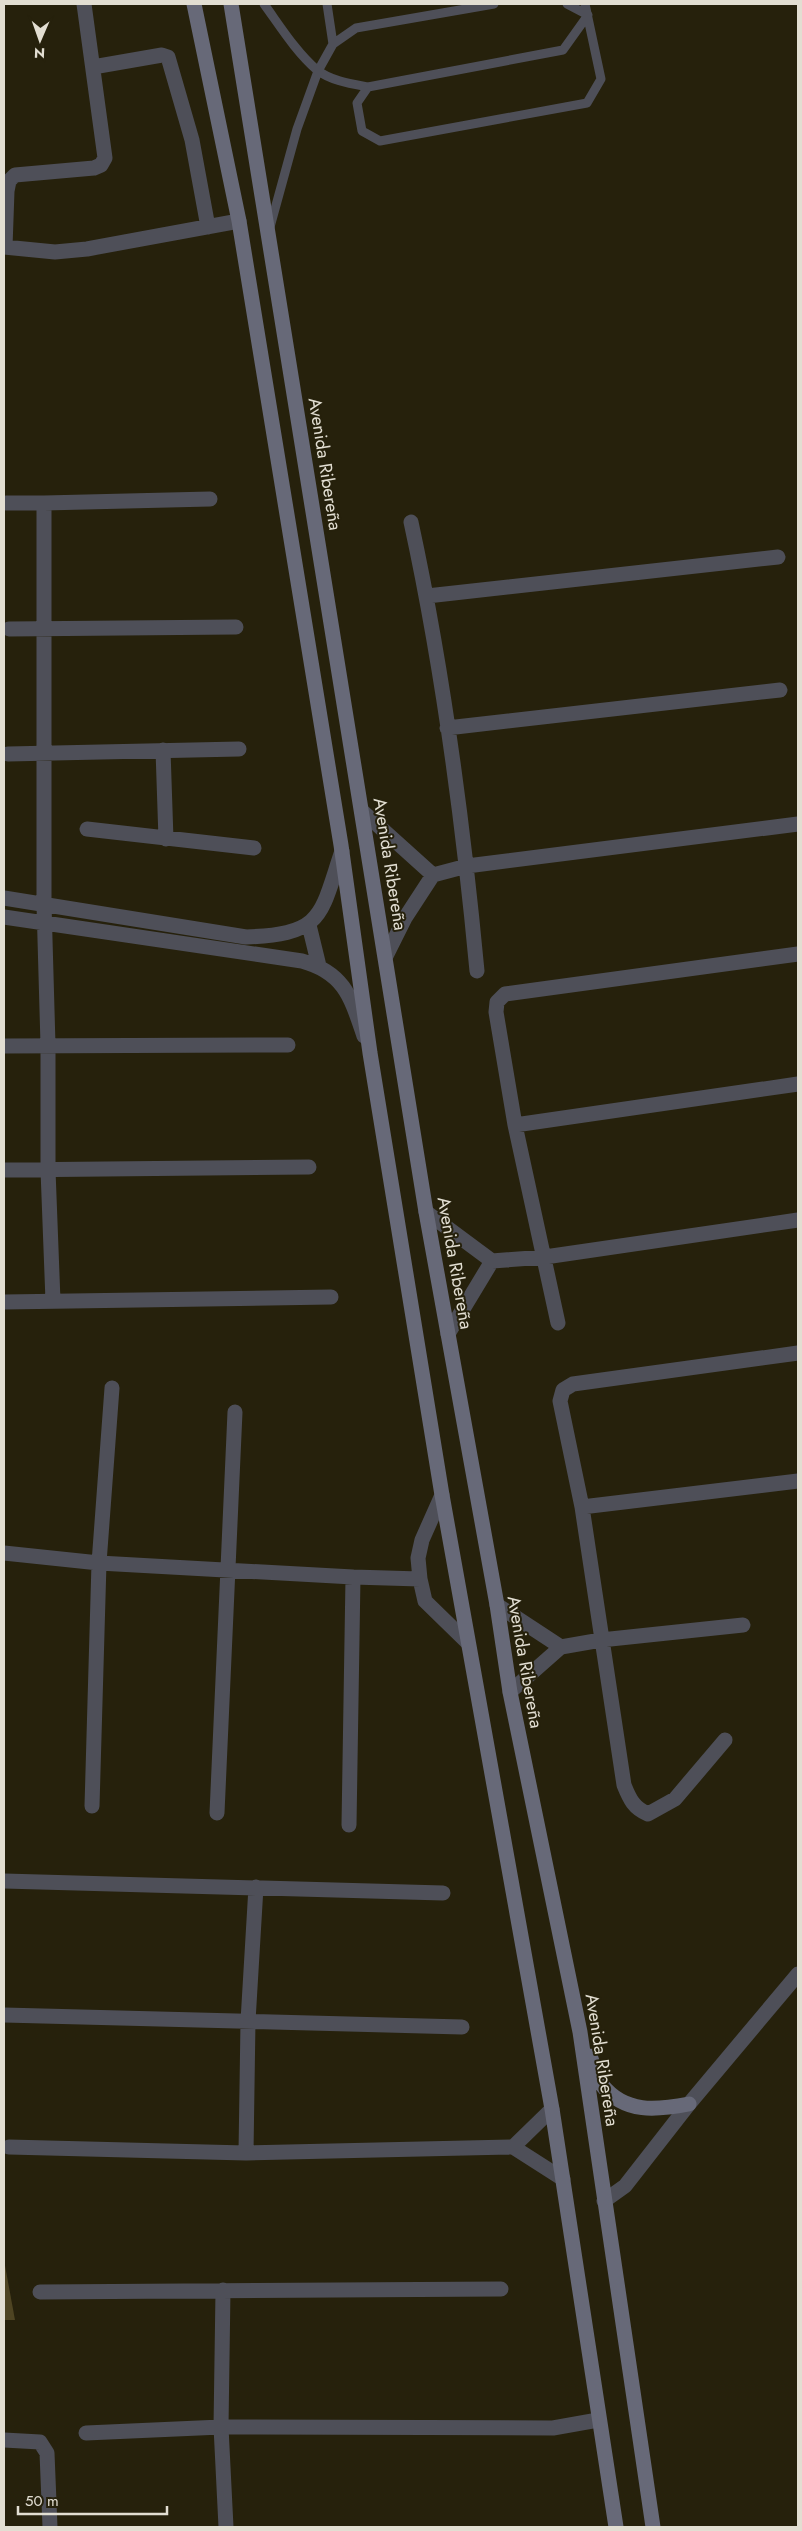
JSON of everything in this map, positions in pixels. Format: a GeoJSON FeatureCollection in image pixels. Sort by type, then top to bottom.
{"type":"FeatureCollection","features":[{"type":"Feature","properties":{"kind":"street"},"geometry":{"type":"LineString","coordinates":[[84,4],[105,158],[101,166],[94,168],[15,175],[9,181],[7,190],[4,247],[55,252],[87,249],[239,221]]}},
{"type":"Feature","properties":{"kind":"street"},"geometry":{"type":"LineString","coordinates":[[194,4],[239,221],[342,851],[370,1053],[442,1495],[552,2108],[598,2420],[616,2527]]}},
{"type":"Feature","properties":{"kind":"street","name":"Avenida Ribereña"},"geometry":{"type":"LineString","coordinates":[[231,4],[426,1212],[497,1605],[510,1692],[580,2032],[653,2527]]}},
{"type":"Feature","properties":{"kind":"street"},"geometry":{"type":"LineString","coordinates":[[93,67],[162,55],[168,57],[192,140],[208,227]]}},
{"type":"Feature","properties":{"kind":"street"},"geometry":{"type":"LineString","coordinates":[[6,503],[210,499]]}},
{"type":"Feature","properties":{"kind":"street"},"geometry":{"type":"LineString","coordinates":[[44,503],[44,904],[48,1045],[48,1170],[53,1301]]}},
{"type":"Feature","properties":{"kind":"street"},"geometry":{"type":"LineString","coordinates":[[411,522],[427,596],[447,728],[467,866],[477,971]]}},
{"type":"Feature","properties":{"kind":"street"},"geometry":{"type":"LineString","coordinates":[[427,596],[778,557]]}},
{"type":"Feature","properties":{"kind":"street"},"geometry":{"type":"LineString","coordinates":[[9,629],[236,627]]}},
{"type":"Feature","properties":{"kind":"street"},"geometry":{"type":"LineString","coordinates":[[447,728],[780,690]]}},
{"type":"Feature","properties":{"kind":"street"},"geometry":{"type":"LineString","coordinates":[[8,754],[240,749]]}},
{"type":"Feature","properties":{"kind":"street"},"geometry":{"type":"LineString","coordinates":[[163,750],[166,839]]}},
{"type":"Feature","properties":{"kind":"street"},"geometry":{"type":"LineString","coordinates":[[362,811],[433,875]]}},
{"type":"Feature","properties":{"kind":"street"},"geometry":{"type":"LineString","coordinates":[[386,956],[405,918],[433,875],[467,866],[798,824]]}},
{"type":"Feature","properties":{"kind":"street"},"geometry":{"type":"LineString","coordinates":[[87,829],[254,848]]}},
{"type":"Feature","properties":{"kind":"street"},"geometry":{"type":"LineString","coordinates":[[4,898],[246,937],[276,936],[310,925],[321,912],[342,851]]}},
{"type":"Feature","properties":{"kind":"street"},"geometry":{"type":"LineString","coordinates":[[4,917],[302,961],[320,966],[339,980],[350,995],[370,1053]]}},
{"type":"Feature","properties":{"kind":"street"},"geometry":{"type":"LineString","coordinates":[[310,925],[320,966]]}},
{"type":"Feature","properties":{"kind":"street"},"geometry":{"type":"LineString","coordinates":[[558,1323],[545,1256],[515,1125],[496,1012],[497,1002],[505,994],[798,954]]}},
{"type":"Feature","properties":{"kind":"street"},"geometry":{"type":"LineString","coordinates":[[4,1046],[288,1044]]}},
{"type":"Feature","properties":{"kind":"street"},"geometry":{"type":"LineString","coordinates":[[515,1125],[798,1084]]}},
{"type":"Feature","properties":{"kind":"street"},"geometry":{"type":"LineString","coordinates":[[4,1170],[308,1167]]}},
{"type":"Feature","properties":{"kind":"street"},"geometry":{"type":"LineString","coordinates":[[426,1212],[492,1261],[545,1256],[798,1220]]}},
{"type":"Feature","properties":{"kind":"street"},"geometry":{"type":"LineString","coordinates":[[448,1334],[492,1261]]}},
{"type":"Feature","properties":{"kind":"street"},"geometry":{"type":"LineString","coordinates":[[4,1302],[331,1297]]}},
{"type":"Feature","properties":{"kind":"street"},"geometry":{"type":"LineString","coordinates":[[725,1740],[675,1799],[648,1814],[636,1809],[624,1785],[582,1507],[560,1401],[563,1390],[573,1384],[798,1353]]}},
{"type":"Feature","properties":{"kind":"street"},"geometry":{"type":"LineString","coordinates":[[92,1806],[99,1563],[112,1388]]}},
{"type":"Feature","properties":{"kind":"street"},"geometry":{"type":"LineString","coordinates":[[217,1813],[235,1412]]}},
{"type":"Feature","properties":{"kind":"street"},"geometry":{"type":"LineString","coordinates":[[582,1507],[798,1481]]}},
{"type":"Feature","properties":{"kind":"street"},"geometry":{"type":"LineString","coordinates":[[442,1495],[422,1540],[418,1558],[420,1579],[425,1601],[467,1642]]}},
{"type":"Feature","properties":{"kind":"street"},"geometry":{"type":"LineString","coordinates":[[4,1553],[99,1563],[227,1572],[420,1579]]}},
{"type":"Feature","properties":{"kind":"street"},"geometry":{"type":"LineString","coordinates":[[349,1825],[353,1577]]}},
{"type":"Feature","properties":{"kind":"street"},"geometry":{"type":"LineString","coordinates":[[497,1605],[561,1647]]}},
{"type":"Feature","properties":{"kind":"street"},"geometry":{"type":"LineString","coordinates":[[510,1692],[561,1647],[601,1640],[743,1625]]}},
{"type":"Feature","properties":{"kind":"street"},"geometry":{"type":"LineString","coordinates":[[4,1882],[443,1893]]}},
{"type":"Feature","properties":{"kind":"street"},"geometry":{"type":"LineString","coordinates":[[246,2153],[248,2022],[256,1887]]}},
{"type":"Feature","properties":{"kind":"street"},"geometry":{"type":"LineString","coordinates":[[604,2201],[625,2186],[689,2104],[798,1974]]}},
{"type":"Feature","properties":{"kind":"street"},"geometry":{"type":"LineString","coordinates":[[4,2015],[462,2027]]}},
{"type":"Feature","properties":{"kind":"street"},"geometry":{"type":"LineString","coordinates":[[580,2032],[601,2084],[617,2101],[642,2109],[662,2109],[689,2104]]}},
{"type":"Feature","properties":{"kind":"street"},"geometry":{"type":"LineString","coordinates":[[513,2147],[552,2108]]}},
{"type":"Feature","properties":{"kind":"street"},"geometry":{"type":"LineString","coordinates":[[9,2147],[246,2153],[513,2147],[563,2179]]}},
{"type":"Feature","properties":{"kind":"street"},"geometry":{"type":"LineString","coordinates":[[40,2292],[501,2289]]}},
{"type":"Feature","properties":{"kind":"street"},"geometry":{"type":"LineString","coordinates":[[223,2290],[221,2427],[226,2527]]}},
{"type":"Feature","properties":{"kind":"street"},"geometry":{"type":"LineString","coordinates":[[86,2433],[221,2427],[553,2428],[598,2420]]}},
{"type":"Feature","properties":{"kind":"street"},"geometry":{"type":"LineString","coordinates":[[4,2440],[40,2442],[47,2453],[50,2527]]}},
{"type":"Feature","properties":{"kind":"lane"},"geometry":{"type":"LineString","coordinates":[[264,4],[286,36],[318,71],[343,82],[368,87],[563,50],[588,15]]}},
{"type":"Feature","properties":{"kind":"lane"},"geometry":{"type":"LineString","coordinates":[[327,4],[333,44]]}},
{"type":"Feature","properties":{"kind":"lane"},"geometry":{"type":"LineString","coordinates":[[269,230],[297,129],[318,71],[333,44],[356,28],[494,4]]}},
{"type":"Feature","properties":{"kind":"lane"},"geometry":{"type":"LineString","coordinates":[[567,4],[588,15]]}},
{"type":"Feature","properties":{"kind":"lane"},"geometry":{"type":"LineString","coordinates":[[368,87],[357,103],[362,131],[380,141],[587,103],[601,79],[585,4]]}},
{"type":"Feature","properties":{"kind":"shaded area"},"geometry":{"type":"Polygon","coordinates":[[[4,2260],[15,2320],[4,2320],[4,2260]]]}}]}
